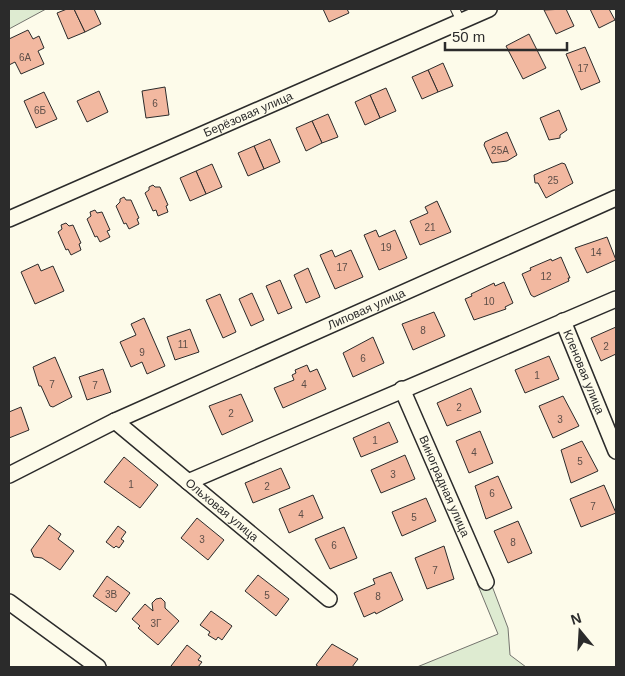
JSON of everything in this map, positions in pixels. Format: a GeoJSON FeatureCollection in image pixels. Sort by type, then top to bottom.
{"type":"FeatureCollection","features":[{"type":"Feature","properties":{"kind":"street","name":"Берёзовая улица"},"geometry":{"type":"LineString","coordinates":[[9,220],[458,15],[488,9]]}},
{"type":"Feature","properties":{"kind":"street","name":"Липовая улица"},"geometry":{"type":"LineString","coordinates":[[9,475],[115,421],[616,198]]}},
{"type":"Feature","properties":{"kind":"street"},"geometry":{"type":"LineString","coordinates":[[188,482],[616,299]]}},
{"type":"Feature","properties":{"kind":"street","name":"Кленовая улица"},"geometry":{"type":"LineString","coordinates":[[563,321],[616,451]]}},
{"type":"Feature","properties":{"kind":"street","name":"Виноградная улица"},"geometry":{"type":"LineString","coordinates":[[402,390],[486,582]]}},
{"type":"Feature","properties":{"kind":"street","name":"Ольховая улица"},"geometry":{"type":"LineString","coordinates":[[115,421],[329,599]]}},
{"type":"Feature","properties":{"kind":"street"},"geometry":{"type":"LineString","coordinates":[[9,602],[98,667]]}},
{"type":"Feature","properties":{"kind":"green space"},"geometry":{"type":"Polygon","coordinates":[[[9,9],[46,9],[9,29],[9,9]]]}},
{"type":"Feature","properties":{"kind":"green space"},"geometry":{"type":"Polygon","coordinates":[[[489,578],[508,628],[510,655],[526,667],[417,667],[498,634],[477,583],[489,578]]]}},
{"type":"Feature","properties":{"kind":"building"},"geometry":{"type":"Polygon","coordinates":[[[67,9],[74,9],[85,32],[68,39],[57,13],[67,9]]]}},
{"type":"Feature","properties":{"kind":"building"},"geometry":{"type":"Polygon","coordinates":[[[74,9],[94,9],[101,24],[85,32],[74,9]]]}},
{"type":"Feature","properties":{"kind":"building"},"geometry":{"type":"Polygon","coordinates":[[[323,9],[347,9],[349,13],[329,22],[323,9]]]}},
{"type":"Feature","properties":{"kind":"building"},"geometry":{"type":"Polygon","coordinates":[[[566,9],[574,26],[556,34],[544,10],[566,9]]]}},
{"type":"Feature","properties":{"kind":"building"},"geometry":{"type":"Polygon","coordinates":[[[590,9],[609,9],[615,20],[599,28],[590,9]]]}},
{"type":"Feature","properties":{"kind":"building"},"geometry":{"type":"Polygon","coordinates":[[[28,30],[33,39],[39,36],[44,48],[38,51],[44,64],[21,74],[15,62],[9,65],[9,39],[28,30]]]}},
{"type":"Feature","properties":{"kind":"building"},"geometry":{"type":"Polygon","coordinates":[[[529,34],[546,68],[523,79],[506,46],[529,34]]]}},
{"type":"Feature","properties":{"kind":"building"},"geometry":{"type":"Polygon","coordinates":[[[585,47],[600,82],[581,90],[566,54],[585,47]]]}},
{"type":"Feature","properties":{"kind":"building"},"geometry":{"type":"Polygon","coordinates":[[[443,63],[453,86],[438,92],[428,70],[443,63]]]}},
{"type":"Feature","properties":{"kind":"building"},"geometry":{"type":"Polygon","coordinates":[[[428,70],[438,92],[422,99],[412,77],[428,70]]]}},
{"type":"Feature","properties":{"kind":"building"},"geometry":{"type":"Polygon","coordinates":[[[165,87],[169,115],[146,118],[142,91],[165,87]]]}},
{"type":"Feature","properties":{"kind":"building"},"geometry":{"type":"Polygon","coordinates":[[[386,88],[396,111],[380,118],[370,95],[386,88]]]}},
{"type":"Feature","properties":{"kind":"building"},"geometry":{"type":"Polygon","coordinates":[[[99,91],[108,112],[87,122],[77,101],[99,91]]]}},
{"type":"Feature","properties":{"kind":"building"},"geometry":{"type":"Polygon","coordinates":[[[44,92],[57,119],[36,128],[24,101],[44,92]]]}},
{"type":"Feature","properties":{"kind":"building"},"geometry":{"type":"Polygon","coordinates":[[[370,95],[380,118],[365,125],[355,102],[370,95]]]}},
{"type":"Feature","properties":{"kind":"building"},"geometry":{"type":"Polygon","coordinates":[[[559,110],[567,130],[560,135],[560,138],[549,140],[540,118],[559,110]]]}},
{"type":"Feature","properties":{"kind":"building"},"geometry":{"type":"Polygon","coordinates":[[[328,114],[338,137],[322,143],[312,121],[328,114]]]}},
{"type":"Feature","properties":{"kind":"building"},"geometry":{"type":"Polygon","coordinates":[[[312,121],[322,143],[306,151],[296,128],[312,121]]]}},
{"type":"Feature","properties":{"kind":"building"},"geometry":{"type":"Polygon","coordinates":[[[507,132],[517,155],[507,161],[492,163],[484,145],[485,142],[507,132]]]}},
{"type":"Feature","properties":{"kind":"building"},"geometry":{"type":"Polygon","coordinates":[[[270,139],[280,162],[264,169],[254,146],[270,139]]]}},
{"type":"Feature","properties":{"kind":"building"},"geometry":{"type":"Polygon","coordinates":[[[254,146],[264,169],[248,176],[238,153],[254,146]]]}},
{"type":"Feature","properties":{"kind":"building"},"geometry":{"type":"Polygon","coordinates":[[[562,163],[565,164],[573,183],[546,198],[538,183],[535,183],[534,175],[562,163]]]}},
{"type":"Feature","properties":{"kind":"building"},"geometry":{"type":"Polygon","coordinates":[[[212,164],[222,187],[206,194],[196,171],[212,164]]]}},
{"type":"Feature","properties":{"kind":"building"},"geometry":{"type":"Polygon","coordinates":[[[196,171],[206,194],[190,201],[180,178],[196,171]]]}},
{"type":"Feature","properties":{"kind":"building"},"geometry":{"type":"Polygon","coordinates":[[[153,185],[160,187],[168,205],[166,206],[168,212],[158,216],[156,210],[153,211],[145,193],[153,185]]]}},
{"type":"Feature","properties":{"kind":"building"},"geometry":{"type":"Polygon","coordinates":[[[124,197],[126,200],[131,200],[139,218],[137,219],[139,224],[129,229],[126,223],[124,224],[116,206],[120,199],[124,197]]]}},
{"type":"Feature","properties":{"kind":"building"},"geometry":{"type":"Polygon","coordinates":[[[437,201],[451,232],[420,245],[410,221],[428,213],[425,207],[437,201]]]}},
{"type":"Feature","properties":{"kind":"building"},"geometry":{"type":"Polygon","coordinates":[[[95,210],[97,213],[102,212],[110,230],[107,231],[110,237],[100,242],[97,236],[95,237],[87,219],[91,216],[90,212],[95,210]]]}},
{"type":"Feature","properties":{"kind":"building"},"geometry":{"type":"Polygon","coordinates":[[[66,223],[69,226],[73,225],[81,243],[79,244],[81,250],[71,255],[68,249],[66,250],[58,232],[62,229],[61,225],[66,223]]]}},
{"type":"Feature","properties":{"kind":"building"},"geometry":{"type":"Polygon","coordinates":[[[376,230],[379,237],[395,230],[407,258],[379,270],[364,235],[376,230]]]}},
{"type":"Feature","properties":{"kind":"building"},"geometry":{"type":"Polygon","coordinates":[[[607,237],[616,260],[587,273],[575,248],[607,237]]]}},
{"type":"Feature","properties":{"kind":"building"},"geometry":{"type":"Polygon","coordinates":[[[332,250],[335,257],[351,250],[363,277],[335,289],[320,255],[332,250]]]}},
{"type":"Feature","properties":{"kind":"building"},"geometry":{"type":"Polygon","coordinates":[[[561,257],[570,278],[568,278],[569,281],[534,297],[531,295],[522,274],[531,270],[530,268],[561,257]]]}},
{"type":"Feature","properties":{"kind":"building"},"geometry":{"type":"Polygon","coordinates":[[[38,264],[41,271],[53,266],[64,291],[35,304],[21,272],[38,264]]]}},
{"type":"Feature","properties":{"kind":"building"},"geometry":{"type":"Polygon","coordinates":[[[308,268],[320,297],[306,303],[294,275],[308,268]]]}},
{"type":"Feature","properties":{"kind":"building"},"geometry":{"type":"Polygon","coordinates":[[[280,280],[292,308],[278,314],[266,286],[280,280]]]}},
{"type":"Feature","properties":{"kind":"building"},"geometry":{"type":"Polygon","coordinates":[[[504,282],[513,303],[505,307],[506,309],[474,320],[465,299],[494,283],[495,286],[504,282]]]}},
{"type":"Feature","properties":{"kind":"building"},"geometry":{"type":"Polygon","coordinates":[[[252,293],[264,320],[251,326],[239,299],[252,293]]]}},
{"type":"Feature","properties":{"kind":"building"},"geometry":{"type":"Polygon","coordinates":[[[220,294],[236,332],[223,338],[206,300],[220,294]]]}},
{"type":"Feature","properties":{"kind":"building"},"geometry":{"type":"Polygon","coordinates":[[[434,312],[445,336],[413,350],[402,324],[434,312]]]}},
{"type":"Feature","properties":{"kind":"building"},"geometry":{"type":"Polygon","coordinates":[[[144,318],[165,366],[147,374],[142,362],[131,367],[120,342],[136,335],[131,324],[144,318]]]}},
{"type":"Feature","properties":{"kind":"building"},"geometry":{"type":"Polygon","coordinates":[[[616,327],[616,354],[601,361],[591,338],[616,327]]]}},
{"type":"Feature","properties":{"kind":"building"},"geometry":{"type":"Polygon","coordinates":[[[190,329],[199,352],[175,360],[167,337],[190,329]]]}},
{"type":"Feature","properties":{"kind":"building"},"geometry":{"type":"Polygon","coordinates":[[[373,337],[384,363],[353,377],[343,353],[373,337]]]}},
{"type":"Feature","properties":{"kind":"building"},"geometry":{"type":"Polygon","coordinates":[[[549,356],[559,379],[525,393],[515,370],[549,356]]]}},
{"type":"Feature","properties":{"kind":"building"},"geometry":{"type":"Polygon","coordinates":[[[55,357],[72,397],[53,407],[50,406],[41,386],[39,386],[33,367],[55,357]]]}},
{"type":"Feature","properties":{"kind":"building"},"geometry":{"type":"Polygon","coordinates":[[[307,365],[310,372],[317,369],[326,389],[283,408],[274,388],[294,380],[292,375],[296,373],[295,370],[307,365]]]}},
{"type":"Feature","properties":{"kind":"building"},"geometry":{"type":"Polygon","coordinates":[[[103,369],[111,392],[87,400],[79,377],[103,369]]]}},
{"type":"Feature","properties":{"kind":"building"},"geometry":{"type":"Polygon","coordinates":[[[471,388],[481,412],[447,426],[437,403],[471,388]]]}},
{"type":"Feature","properties":{"kind":"building"},"geometry":{"type":"Polygon","coordinates":[[[241,394],[253,421],[222,435],[209,406],[241,394]]]}},
{"type":"Feature","properties":{"kind":"building"},"geometry":{"type":"Polygon","coordinates":[[[563,396],[579,426],[553,438],[539,406],[563,396]]]}},
{"type":"Feature","properties":{"kind":"building"},"geometry":{"type":"Polygon","coordinates":[[[21,407],[29,430],[9,438],[9,412],[21,407]]]}},
{"type":"Feature","properties":{"kind":"building"},"geometry":{"type":"Polygon","coordinates":[[[389,422],[398,442],[361,457],[353,438],[389,422]]]}},
{"type":"Feature","properties":{"kind":"building"},"geometry":{"type":"Polygon","coordinates":[[[480,431],[493,463],[469,473],[456,441],[480,431]]]}},
{"type":"Feature","properties":{"kind":"building"},"geometry":{"type":"Polygon","coordinates":[[[582,441],[598,471],[571,483],[561,450],[582,441]]]}},
{"type":"Feature","properties":{"kind":"building"},"geometry":{"type":"Polygon","coordinates":[[[405,455],[415,479],[381,493],[371,470],[405,455]]]}},
{"type":"Feature","properties":{"kind":"building"},"geometry":{"type":"Polygon","coordinates":[[[124,457],[158,485],[140,508],[104,482],[124,457]]]}},
{"type":"Feature","properties":{"kind":"building"},"geometry":{"type":"Polygon","coordinates":[[[281,468],[290,488],[253,503],[245,483],[281,468]]]}},
{"type":"Feature","properties":{"kind":"building"},"geometry":{"type":"Polygon","coordinates":[[[498,476],[512,508],[486,519],[475,486],[498,476]]]}},
{"type":"Feature","properties":{"kind":"building"},"geometry":{"type":"Polygon","coordinates":[[[604,485],[616,513],[581,527],[570,499],[604,485]]]}},
{"type":"Feature","properties":{"kind":"building"},"geometry":{"type":"Polygon","coordinates":[[[313,495],[323,518],[289,533],[279,509],[313,495]]]}},
{"type":"Feature","properties":{"kind":"building"},"geometry":{"type":"Polygon","coordinates":[[[426,498],[436,521],[402,536],[392,512],[426,498]]]}},
{"type":"Feature","properties":{"kind":"building"},"geometry":{"type":"Polygon","coordinates":[[[197,518],[224,540],[208,560],[181,538],[197,518]]]}},
{"type":"Feature","properties":{"kind":"building"},"geometry":{"type":"Polygon","coordinates":[[[518,521],[532,553],[508,563],[494,531],[518,521]]]}},
{"type":"Feature","properties":{"kind":"building"},"geometry":{"type":"Polygon","coordinates":[[[49,525],[61,534],[58,539],[74,551],[60,570],[42,558],[34,557],[31,550],[49,525]]]}},
{"type":"Feature","properties":{"kind":"building"},"geometry":{"type":"Polygon","coordinates":[[[118,526],[126,532],[121,539],[124,541],[119,548],[116,546],[114,548],[106,542],[118,526]]]}},
{"type":"Feature","properties":{"kind":"building"},"geometry":{"type":"Polygon","coordinates":[[[344,527],[357,558],[330,569],[315,539],[344,527]]]}},
{"type":"Feature","properties":{"kind":"building"},"geometry":{"type":"Polygon","coordinates":[[[444,546],[454,579],[427,589],[415,558],[444,546]]]}},
{"type":"Feature","properties":{"kind":"building"},"geometry":{"type":"Polygon","coordinates":[[[391,572],[403,600],[376,614],[375,612],[364,617],[354,593],[375,584],[373,579],[391,572]]]}},
{"type":"Feature","properties":{"kind":"building"},"geometry":{"type":"Polygon","coordinates":[[[258,575],[289,599],[276,616],[245,591],[258,575]]]}},
{"type":"Feature","properties":{"kind":"building"},"geometry":{"type":"Polygon","coordinates":[[[107,576],[130,593],[116,612],[93,596],[107,576]]]}},
{"type":"Feature","properties":{"kind":"building"},"geometry":{"type":"Polygon","coordinates":[[[161,598],[165,602],[165,608],[179,621],[158,645],[138,628],[140,626],[132,619],[145,604],[153,611],[152,603],[156,599],[161,598]]]}},
{"type":"Feature","properties":{"kind":"building"},"geometry":{"type":"Polygon","coordinates":[[[211,611],[232,626],[222,640],[218,637],[216,640],[208,635],[210,632],[200,625],[211,611]]]}},
{"type":"Feature","properties":{"kind":"building"},"geometry":{"type":"Polygon","coordinates":[[[332,644],[358,659],[352,667],[319,667],[316,665],[332,644]]]}},
{"type":"Feature","properties":{"kind":"building"},"geometry":{"type":"Polygon","coordinates":[[[187,645],[201,656],[198,660],[202,662],[198,667],[171,666],[187,645]]]}}]}
